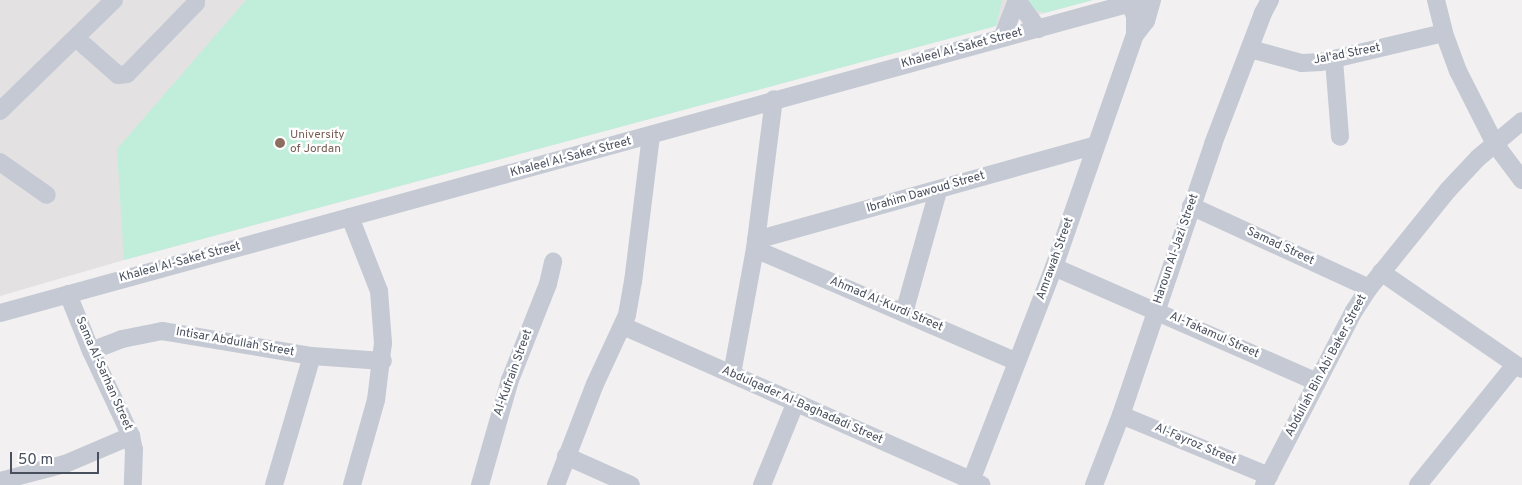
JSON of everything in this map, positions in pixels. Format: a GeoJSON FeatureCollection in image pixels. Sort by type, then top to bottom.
{"type":"FeatureCollection","features":[{"type":"Feature","properties":{"kind":"street"},"geometry":{"type":"LineString","coordinates":[[0,111],[114,0]]}},
{"type":"Feature","properties":{"kind":"street"},"geometry":{"type":"LineString","coordinates":[[76,38],[118,75],[127,74],[196,0]]}},
{"type":"Feature","properties":{"kind":"street"},"geometry":{"type":"LineString","coordinates":[[1017,0],[1038,28]]}},
{"type":"Feature","properties":{"kind":"street"},"geometry":{"type":"LineString","coordinates":[[1002,38],[1017,0]]}},
{"type":"Feature","properties":{"kind":"street","name":"Amrawah Street"},"geometry":{"type":"LineString","coordinates":[[977,483],[1017,362],[1054,267],[1136,36],[1146,21],[1152,0]]}},
{"type":"Feature","properties":{"kind":"street"},"geometry":{"type":"LineString","coordinates":[[1436,0],[1444,33],[1458,71],[1495,144],[1522,180]]}},
{"type":"Feature","properties":{"kind":"street","name":"Khaleel Al-Saket Street"},"geometry":{"type":"LineString","coordinates":[[0,313],[651,136],[774,99],[1136,2]]}},
{"type":"Feature","properties":{"kind":"street","name":"Amrawah Street"},"geometry":{"type":"LineString","coordinates":[[1136,2],[1136,36]]}},
{"type":"Feature","properties":{"kind":"street","name":"Haroun Al-Jazi Street"},"geometry":{"type":"LineString","coordinates":[[1094,485],[1121,415],[1191,206],[1250,49],[1263,4]]}},
{"type":"Feature","properties":{"kind":"street","name":"Jal'ad Street"},"geometry":{"type":"LineString","coordinates":[[1250,49],[1302,63],[1334,60],[1444,33]]}},
{"type":"Feature","properties":{"kind":"street"},"geometry":{"type":"LineString","coordinates":[[1334,60],[1340,137]]}},
{"type":"Feature","properties":{"kind":"street"},"geometry":{"type":"LineString","coordinates":[[732,374],[755,244],[774,99]]}},
{"type":"Feature","properties":{"kind":"street","name":"Abdullah Bin Abi Baker Street"},"geometry":{"type":"LineString","coordinates":[[1267,481],[1317,382],[1369,288],[1448,190],[1478,158],[1522,121]]}},
{"type":"Feature","properties":{"kind":"street"},"geometry":{"type":"LineString","coordinates":[[556,485],[595,384],[623,326],[634,282],[651,136]]}},
{"type":"Feature","properties":{"kind":"street","name":"Ibrahim Dawoud Street"},"geometry":{"type":"LineString","coordinates":[[755,244],[1096,145]]}},
{"type":"Feature","properties":{"kind":"street"},"geometry":{"type":"LineString","coordinates":[[0,162],[47,195]]}},
{"type":"Feature","properties":{"kind":"street"},"geometry":{"type":"LineString","coordinates":[[904,313],[938,191]]}},
{"type":"Feature","properties":{"kind":"street","name":"Samad Street"},"geometry":{"type":"LineString","coordinates":[[1191,206],[1369,288]]}},
{"type":"Feature","properties":{"kind":"street"},"geometry":{"type":"LineString","coordinates":[[350,217],[379,291],[382,309],[383,361],[376,400],[352,485]]}},
{"type":"Feature","properties":{"kind":"street","name":"Ahmad Al-Kurdi Street"},"geometry":{"type":"LineString","coordinates":[[755,244],[904,313],[1017,362]]}},
{"type":"Feature","properties":{"kind":"street","name":"Al-Kufrain Street"},"geometry":{"type":"LineString","coordinates":[[480,485],[510,380],[548,284],[553,262]]}},
{"type":"Feature","properties":{"kind":"street","name":"Al-Takamul Street"},"geometry":{"type":"LineString","coordinates":[[1054,267],[1317,382]]}},
{"type":"Feature","properties":{"kind":"street"},"geometry":{"type":"LineString","coordinates":[[1381,272],[1519,367],[1418,485]]}},
{"type":"Feature","properties":{"kind":"street","name":"Sama Al-Sarhan Street"},"geometry":{"type":"LineString","coordinates":[[68,294],[91,351],[131,436],[134,450],[133,485]]}},
{"type":"Feature","properties":{"kind":"street","name":"Abdulqader Al-Baghadadi Street"},"geometry":{"type":"LineString","coordinates":[[623,326],[795,404],[977,483]]}},
{"type":"Feature","properties":{"kind":"street","name":"Intisar Abdullah Street"},"geometry":{"type":"LineString","coordinates":[[91,351],[129,337],[162,332],[312,356],[383,361]]}},
{"type":"Feature","properties":{"kind":"street"},"geometry":{"type":"LineString","coordinates":[[274,485],[312,356]]}},
{"type":"Feature","properties":{"kind":"street"},"geometry":{"type":"LineString","coordinates":[[762,485],[795,404]]}},
{"type":"Feature","properties":{"kind":"street","name":"Al-Fayroz Street"},"geometry":{"type":"LineString","coordinates":[[1121,415],[1267,481]]}},
{"type":"Feature","properties":{"kind":"street"},"geometry":{"type":"LineString","coordinates":[[0,481],[64,464],[131,436]]}},
{"type":"Feature","properties":{"kind":"street"},"geometry":{"type":"LineString","coordinates":[[566,456],[631,485]]}},
{"type":"Feature","properties":{"kind":"shaded area","name":"University of Jordan"},"geometry":{"type":"Polygon","coordinates":[[[0,0],[1093,0],[124,260],[0,296],[0,0]]]}},
{"type":"Feature","properties":{"kind":"green space","name":"University of Jordan"},"geometry":{"type":"Polygon","coordinates":[[[246,0],[1002,0],[996,26],[124,260],[117,149],[246,0]]]}},
{"type":"Feature","properties":{"kind":"green space"},"geometry":{"type":"Polygon","coordinates":[[[1028,0],[1093,0],[1044,13],[1031,8],[1028,0]]]}},
{"type":"Feature","properties":{"kind":"place","name":"University of Jordan"},"geometry":{"type":"Point","coordinates":[280,143]}}]}
